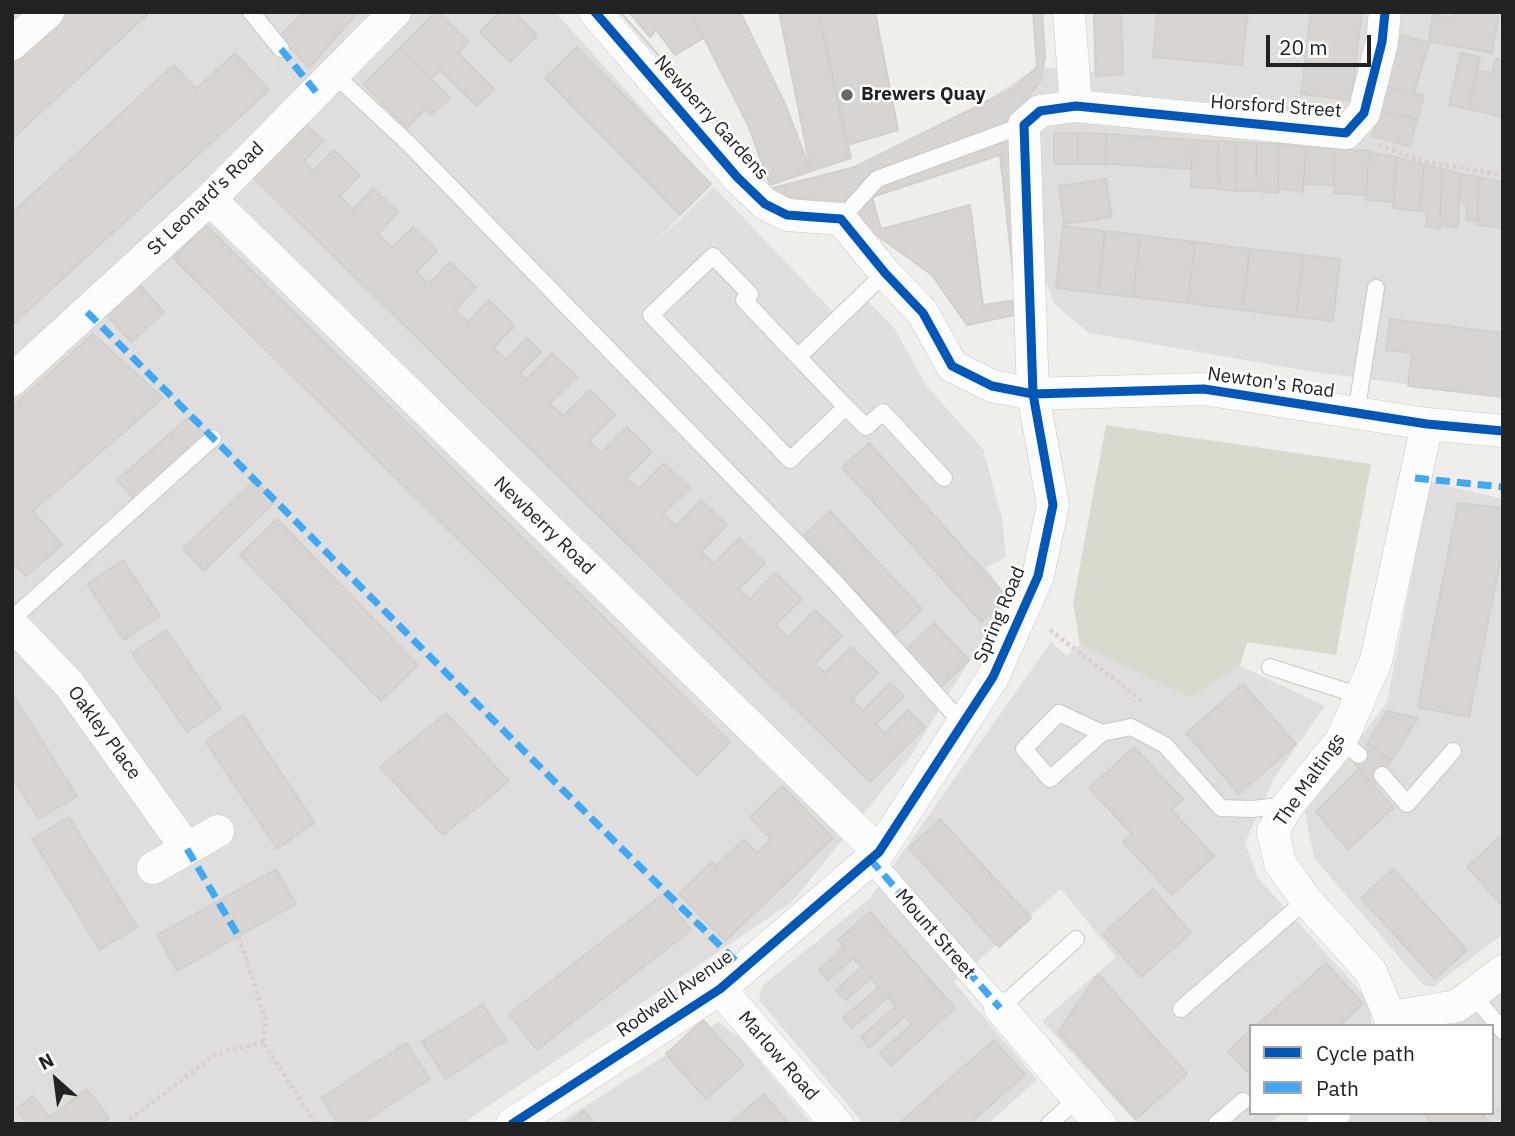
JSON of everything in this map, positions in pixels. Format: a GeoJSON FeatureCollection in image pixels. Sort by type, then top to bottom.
{"type":"FeatureCollection","features":[{"type":"Feature","properties":{"kind":"street"},"geometry":{"type":"LineString","coordinates":[[12,44],[48,12]]}},
{"type":"Feature","properties":{"kind":"street","name":"St Leonard's Road"},"geometry":{"type":"LineString","coordinates":[[12,380],[209,199],[395,12]]}},
{"type":"Feature","properties":{"kind":"street","name":"Newberry Gardens"},"geometry":{"type":"LineString","coordinates":[[595,12],[737,177],[765,204],[788,215],[841,219]]}},
{"type":"Feature","properties":{"kind":"street"},"geometry":{"type":"LineString","coordinates":[[1024,125],[1040,111],[1076,106],[1069,12]]}},
{"type":"Feature","properties":{"kind":"street","name":"Horsford Street"},"geometry":{"type":"LineString","coordinates":[[1076,106],[1346,133],[1364,113],[1382,42],[1385,12]]}},
{"type":"Feature","properties":{"kind":"street","name":"Spring Road"},"geometry":{"type":"LineString","coordinates":[[874,856],[993,677],[1038,576],[1053,505],[1033,394],[1024,125]]}},
{"type":"Feature","properties":{"kind":"street","name":"Newberry Road"},"geometry":{"type":"LineString","coordinates":[[209,199],[874,856]]}},
{"type":"Feature","properties":{"kind":"street"},"geometry":{"type":"LineString","coordinates":[[841,219],[885,273],[923,313],[952,366],[992,386],[1033,394]]}},
{"type":"Feature","properties":{"kind":"street","name":"Newton's Road"},"geometry":{"type":"LineString","coordinates":[[1033,394],[1204,389],[1427,424],[1503,431]]}},
{"type":"Feature","properties":{"kind":"street","name":"The Maltings"},"geometry":{"type":"LineString","coordinates":[[1390,1021],[1371,972],[1306,900],[1280,863],[1273,831],[1288,805],[1350,748],[1361,696],[1376,661],[1427,424]]}},
{"type":"Feature","properties":{"kind":"street","name":"Oakley Place"},"geometry":{"type":"LineString","coordinates":[[12,621],[69,684],[187,849]]}},
{"type":"Feature","properties":{"kind":"street"},"geometry":{"type":"LineString","coordinates":[[152,868],[218,831]]}},
{"type":"Feature","properties":{"kind":"street","name":"Rodwell Avenue"},"geometry":{"type":"LineString","coordinates":[[512,1124],[720,989],[874,856]]}},
{"type":"Feature","properties":{"kind":"street","name":"Mount Street"},"geometry":{"type":"LineString","coordinates":[[874,856],[1000,1008]]}},
{"type":"Feature","properties":{"kind":"street"},"geometry":{"type":"LineString","coordinates":[[1390,1021],[1457,1006],[1503,971]]}},
{"type":"Feature","properties":{"kind":"street","name":"Marlow Road"},"geometry":{"type":"LineString","coordinates":[[720,989],[837,1124]]}},
{"type":"Feature","properties":{"kind":"street"},"geometry":{"type":"LineString","coordinates":[[1000,1008],[1100,1124]]}},
{"type":"Feature","properties":{"kind":"lane"},"geometry":{"type":"LineString","coordinates":[[251,12],[281,49]]}},
{"type":"Feature","properties":{"kind":"lane"},"geometry":{"type":"LineString","coordinates":[[334,74],[409,144],[826,572],[962,723]]}},
{"type":"Feature","properties":{"kind":"lane"},"geometry":{"type":"LineString","coordinates":[[841,219],[877,178],[1024,125]]}},
{"type":"Feature","properties":{"kind":"lane"},"geometry":{"type":"LineString","coordinates":[[846,407],[790,460],[651,315],[713,256],[750,294],[744,300],[866,427],[883,412],[944,478]]}},
{"type":"Feature","properties":{"kind":"lane"},"geometry":{"type":"LineString","coordinates":[[798,357],[885,273]]}},
{"type":"Feature","properties":{"kind":"lane"},"geometry":{"type":"LineString","coordinates":[[1356,413],[1376,288]]}},
{"type":"Feature","properties":{"kind":"lane"},"geometry":{"type":"LineString","coordinates":[[12,621],[213,438]]}},
{"type":"Feature","properties":{"kind":"lane"},"geometry":{"type":"LineString","coordinates":[[1270,667],[1361,696]]}},
{"type":"Feature","properties":{"kind":"lane"},"geometry":{"type":"LineString","coordinates":[[1102,733],[1059,713],[1024,749],[1050,779],[1102,733],[1131,727],[1165,745],[1221,808],[1253,809],[1288,805]]}},
{"type":"Feature","properties":{"kind":"lane"},"geometry":{"type":"LineString","coordinates":[[1382,775],[1407,804],[1453,751]]}},
{"type":"Feature","properties":{"kind":"lane"},"geometry":{"type":"LineString","coordinates":[[1181,1009],[1306,900]]}},
{"type":"Feature","properties":{"kind":"lane"},"geometry":{"type":"LineString","coordinates":[[1000,1008],[1076,939]]}},
{"type":"Feature","properties":{"kind":"lane"},"geometry":{"type":"LineString","coordinates":[[1472,994],[1503,1031]]}},
{"type":"Feature","properties":{"kind":"lane"},"geometry":{"type":"LineString","coordinates":[[1049,1124],[1077,1099]]}},
{"type":"Feature","properties":{"kind":"lane"},"geometry":{"type":"LineString","coordinates":[[1216,1124],[1243,1101]]}},
{"type":"Feature","properties":{"kind":"path"},"geometry":{"type":"LineString","coordinates":[[1346,133],[1422,161],[1503,175]]}},
{"type":"Feature","properties":{"kind":"path"},"geometry":{"type":"LineString","coordinates":[[239,937],[266,1021],[262,1042],[316,1124]]}},
{"type":"Feature","properties":{"kind":"path"},"geometry":{"type":"LineString","coordinates":[[124,1124],[212,1057],[262,1042]]}},
{"type":"Feature","properties":{"kind":"shaded area"},"geometry":{"type":"Polygon","coordinates":[[[12,12],[555,12],[711,184],[592,307],[789,518],[871,439],[986,568],[1008,598],[912,754],[792,902],[462,1124],[12,1124],[12,12]]]}},
{"type":"Feature","properties":{"kind":"shaded area"},"geometry":{"type":"Polygon","coordinates":[[[208,12],[242,12],[281,58],[269,82],[208,12]]]}},
{"type":"Feature","properties":{"kind":"shaded area"},"geometry":{"type":"Polygon","coordinates":[[[1093,12],[1503,12],[1503,397],[1314,372],[1089,333],[1054,304],[985,102],[1037,67],[1094,72],[1093,12]]]}},
{"type":"Feature","properties":{"kind":"shaded area"},"geometry":{"type":"Polygon","coordinates":[[[714,187],[845,324],[868,301],[894,328],[926,385],[983,449],[1002,518],[1006,557],[986,568],[871,440],[789,518],[591,307],[630,266],[714,187]]]}},
{"type":"Feature","properties":{"kind":"shaded area"},"geometry":{"type":"Polygon","coordinates":[[[1106,425],[1371,464],[1336,655],[1247,642],[1240,666],[1190,698],[1080,644],[1073,603],[1106,425]]]}},
{"type":"Feature","properties":{"kind":"shaded area"},"geometry":{"type":"Polygon","coordinates":[[[1430,482],[1503,499],[1503,934],[1433,987],[1423,985],[1314,858],[1305,812],[1387,702],[1430,482]]]}},
{"type":"Feature","properties":{"kind":"shaded area"},"geometry":{"type":"Polygon","coordinates":[[[1051,642],[1067,656],[1080,644],[1190,698],[1240,666],[1325,706],[1273,780],[1245,843],[1258,878],[1371,1003],[1371,1024],[1249,1024],[1249,1115],[1280,1115],[1270,1124],[1138,1124],[1042,1021],[1116,957],[1061,889],[954,982],[1037,1080],[988,1124],[864,1124],[759,1000],[762,986],[870,898],[1051,642]]]}},
{"type":"Feature","properties":{"kind":"shaded area"},"geometry":{"type":"Polygon","coordinates":[[[1503,987],[1503,1124],[1337,1124],[1346,1115],[1494,1115],[1494,1024],[1456,1024],[1503,987]]]}},
{"type":"Feature","properties":{"kind":"shaded area"},"geometry":{"type":"Polygon","coordinates":[[[718,1022],[741,1039],[812,1124],[557,1124],[718,1022]]]}},
{"type":"Feature","properties":{"kind":"shaded area"},"geometry":{"type":"Polygon","coordinates":[[[1503,1025],[1503,1102],[1494,1092],[1494,1032],[1503,1025]]]}},
{"type":"Feature","properties":{"kind":"building"},"geometry":{"type":"Polygon","coordinates":[[[64,12],[150,12],[12,139],[12,57],[64,12]]]}},
{"type":"Feature","properties":{"kind":"building"},"geometry":{"type":"Polygon","coordinates":[[[304,12],[358,12],[309,68],[280,36],[304,12]]]}},
{"type":"Feature","properties":{"kind":"building"},"geometry":{"type":"Polygon","coordinates":[[[435,12],[468,42],[458,53],[494,89],[477,106],[440,70],[431,79],[400,48],[435,12]]]}},
{"type":"Feature","properties":{"kind":"building"},"geometry":{"type":"Polygon","coordinates":[[[500,12],[514,12],[537,35],[510,62],[480,32],[500,12]]]}},
{"type":"Feature","properties":{"kind":"building","name":"Brewers Quay"},"geometry":{"type":"Polygon","coordinates":[[[620,12],[1033,12],[1037,67],[1014,88],[855,167],[769,189],[743,150],[620,12]]]}},
{"type":"Feature","properties":{"kind":"building","name":"Brewers Quay"},"geometry":{"type":"Polygon","coordinates":[[[620,12],[1042,12],[1045,57],[1041,80],[1015,115],[1019,314],[967,325],[932,275],[832,203],[769,194],[732,138],[620,12]]]}},
{"type":"Feature","properties":{"kind":"building"},"geometry":{"type":"Polygon","coordinates":[[[629,12],[691,12],[704,38],[675,55],[656,30],[650,37],[629,12]]]}},
{"type":"Feature","properties":{"kind":"building"},"geometry":{"type":"Polygon","coordinates":[[[691,12],[740,12],[785,104],[811,171],[770,185],[748,125],[691,12]]]}},
{"type":"Feature","properties":{"kind":"building"},"geometry":{"type":"Polygon","coordinates":[[[779,12],[818,12],[851,158],[811,171],[779,12]]]}},
{"type":"Feature","properties":{"kind":"building"},"geometry":{"type":"Polygon","coordinates":[[[818,12],[875,12],[898,130],[847,145],[818,12]]]}},
{"type":"Feature","properties":{"kind":"building"},"geometry":{"type":"Polygon","coordinates":[[[1094,12],[1121,12],[1123,74],[1096,76],[1094,12]]]}},
{"type":"Feature","properties":{"kind":"building"},"geometry":{"type":"Polygon","coordinates":[[[1157,12],[1248,12],[1242,65],[1153,57],[1157,12]]]}},
{"type":"Feature","properties":{"kind":"building"},"geometry":{"type":"Polygon","coordinates":[[[1311,12],[1362,12],[1351,100],[1301,94],[1311,12]]]}},
{"type":"Feature","properties":{"kind":"building"},"geometry":{"type":"Polygon","coordinates":[[[1454,12],[1499,12],[1492,53],[1429,41],[1433,14],[1453,18],[1454,12]]]}},
{"type":"Feature","properties":{"kind":"building"},"geometry":{"type":"Polygon","coordinates":[[[1401,35],[1429,43],[1414,93],[1386,86],[1401,35]]]}},
{"type":"Feature","properties":{"kind":"building"},"geometry":{"type":"Polygon","coordinates":[[[577,47],[711,184],[680,215],[545,78],[577,47]]]}},
{"type":"Feature","properties":{"kind":"building"},"geometry":{"type":"Polygon","coordinates":[[[400,48],[450,98],[431,115],[425,109],[407,128],[363,84],[400,48]]]}},
{"type":"Feature","properties":{"kind":"building"},"geometry":{"type":"Polygon","coordinates":[[[235,53],[269,90],[12,325],[12,213],[174,65],[196,89],[235,53]]]}},
{"type":"Feature","properties":{"kind":"building"},"geometry":{"type":"Polygon","coordinates":[[[1461,53],[1480,57],[1468,109],[1449,105],[1461,53]]]}},
{"type":"Feature","properties":{"kind":"building"},"geometry":{"type":"Polygon","coordinates":[[[1496,59],[1503,60],[1503,117],[1468,109],[1477,70],[1492,73],[1496,59]]]}},
{"type":"Feature","properties":{"kind":"building"},"geometry":{"type":"Polygon","coordinates":[[[1386,86],[1424,96],[1417,120],[1379,110],[1386,86]]]}},
{"type":"Feature","properties":{"kind":"building"},"geometry":{"type":"Polygon","coordinates":[[[1379,110],[1417,120],[1410,146],[1372,136],[1379,110]]]}},
{"type":"Feature","properties":{"kind":"building"},"geometry":{"type":"Polygon","coordinates":[[[307,125],[324,141],[304,161],[313,171],[334,150],[360,175],[340,196],[353,210],[373,188],[398,212],[378,234],[392,248],[413,227],[437,251],[416,272],[429,284],[450,262],[476,287],[455,310],[468,322],[489,300],[515,326],[493,348],[506,359],[527,338],[541,352],[520,373],[526,380],[552,353],[577,377],[550,403],[563,416],[590,390],[615,415],[589,441],[601,453],[627,427],[652,452],[626,478],[638,489],[664,463],[690,488],[663,514],[676,526],[701,500],[727,525],[701,552],[714,564],[739,538],[765,563],[739,589],[750,599],[775,573],[802,599],[776,625],[788,637],[815,610],[842,636],[815,664],[825,673],[851,647],[878,673],[852,699],[863,711],[890,683],[904,696],[876,724],[885,733],[908,710],[925,727],[870,782],[254,178],[307,125]]]}},
{"type":"Feature","properties":{"kind":"building"},"geometry":{"type":"Polygon","coordinates":[[[1054,133],[1078,133],[1078,164],[1054,164],[1054,133]]]}},
{"type":"Feature","properties":{"kind":"building"},"geometry":{"type":"Polygon","coordinates":[[[1078,133],[1106,134],[1105,164],[1078,164],[1078,133]]]}},
{"type":"Feature","properties":{"kind":"building"},"geometry":{"type":"Polygon","coordinates":[[[1106,134],[1192,140],[1192,169],[1105,164],[1106,134]]]}},
{"type":"Feature","properties":{"kind":"building"},"geometry":{"type":"Polygon","coordinates":[[[1192,140],[1218,141],[1219,189],[1191,187],[1192,140]]]}},
{"type":"Feature","properties":{"kind":"building"},"geometry":{"type":"Polygon","coordinates":[[[1218,141],[1236,142],[1236,191],[1219,189],[1218,141]]]}},
{"type":"Feature","properties":{"kind":"building"},"geometry":{"type":"Polygon","coordinates":[[[1236,142],[1257,143],[1256,191],[1236,191],[1236,142]]]}},
{"type":"Feature","properties":{"kind":"building"},"geometry":{"type":"Polygon","coordinates":[[[1257,143],[1279,144],[1278,193],[1256,191],[1257,143]]]}},
{"type":"Feature","properties":{"kind":"building"},"geometry":{"type":"Polygon","coordinates":[[[1279,144],[1306,147],[1303,192],[1278,188],[1279,144]]]}},
{"type":"Feature","properties":{"kind":"building"},"geometry":{"type":"Polygon","coordinates":[[[1306,147],[1335,149],[1334,185],[1303,184],[1306,147]]]}},
{"type":"Feature","properties":{"kind":"building"},"geometry":{"type":"Polygon","coordinates":[[[1335,149],[1369,151],[1366,195],[1334,193],[1335,149]]]}},
{"type":"Feature","properties":{"kind":"building"},"geometry":{"type":"Polygon","coordinates":[[[1369,152],[1396,157],[1394,202],[1366,200],[1369,152]]]}},
{"type":"Feature","properties":{"kind":"building"},"geometry":{"type":"Polygon","coordinates":[[[1000,155],[1016,300],[983,305],[970,205],[881,229],[872,197],[1000,155]]]}},
{"type":"Feature","properties":{"kind":"building"},"geometry":{"type":"Polygon","coordinates":[[[1396,157],[1424,165],[1419,211],[1393,208],[1396,157]]]}},
{"type":"Feature","properties":{"kind":"building"},"geometry":{"type":"Polygon","coordinates":[[[1424,165],[1442,169],[1440,229],[1426,226],[1427,212],[1419,211],[1424,165]]]}},
{"type":"Feature","properties":{"kind":"building"},"geometry":{"type":"Polygon","coordinates":[[[1442,169],[1460,174],[1458,228],[1440,225],[1442,169]]]}},
{"type":"Feature","properties":{"kind":"building"},"geometry":{"type":"Polygon","coordinates":[[[1460,174],[1479,177],[1478,221],[1466,220],[1467,204],[1459,203],[1460,174]]]}},
{"type":"Feature","properties":{"kind":"building"},"geometry":{"type":"Polygon","coordinates":[[[1479,177],[1503,182],[1503,228],[1477,225],[1479,177]]]}},
{"type":"Feature","properties":{"kind":"building"},"geometry":{"type":"Polygon","coordinates":[[[1106,179],[1112,217],[1064,224],[1059,186],[1106,179]]]}},
{"type":"Feature","properties":{"kind":"building"},"geometry":{"type":"Polygon","coordinates":[[[206,225],[730,742],[697,775],[173,258],[206,225]]]}},
{"type":"Feature","properties":{"kind":"building"},"geometry":{"type":"Polygon","coordinates":[[[1063,226],[1105,231],[1098,293],[1056,288],[1063,226]]]}},
{"type":"Feature","properties":{"kind":"building"},"geometry":{"type":"Polygon","coordinates":[[[1105,231],[1140,235],[1133,297],[1098,293],[1105,231]]]}},
{"type":"Feature","properties":{"kind":"building"},"geometry":{"type":"Polygon","coordinates":[[[1140,235],[1195,242],[1188,303],[1133,297],[1140,235]]]}},
{"type":"Feature","properties":{"kind":"building"},"geometry":{"type":"Polygon","coordinates":[[[1195,242],[1250,249],[1242,310],[1188,303],[1195,242]]]}},
{"type":"Feature","properties":{"kind":"building"},"geometry":{"type":"Polygon","coordinates":[[[1250,249],[1303,255],[1296,317],[1242,310],[1250,249]]]}},
{"type":"Feature","properties":{"kind":"building"},"geometry":{"type":"Polygon","coordinates":[[[1303,255],[1340,259],[1333,321],[1296,317],[1303,255]]]}},
{"type":"Feature","properties":{"kind":"building"},"geometry":{"type":"Polygon","coordinates":[[[137,282],[164,312],[131,342],[104,312],[137,282]]]}},
{"type":"Feature","properties":{"kind":"building"},"geometry":{"type":"Polygon","coordinates":[[[1390,319],[1503,333],[1503,397],[1408,386],[1412,353],[1386,350],[1390,319]]]}},
{"type":"Feature","properties":{"kind":"building"},"geometry":{"type":"Polygon","coordinates":[[[93,334],[163,398],[33,511],[62,545],[26,576],[12,562],[12,407],[93,334]]]}},
{"type":"Feature","properties":{"kind":"building"},"geometry":{"type":"Polygon","coordinates":[[[189,417],[206,435],[136,500],[117,480],[189,417]]]}},
{"type":"Feature","properties":{"kind":"building"},"geometry":{"type":"Polygon","coordinates":[[[869,443],[1008,598],[981,622],[842,467],[869,443]]]}},
{"type":"Feature","properties":{"kind":"building"},"geometry":{"type":"Polygon","coordinates":[[[255,480],[275,501],[204,571],[183,549],[255,480]]]}},
{"type":"Feature","properties":{"kind":"building"},"geometry":{"type":"Polygon","coordinates":[[[1458,503],[1503,508],[1503,548],[1469,717],[1418,707],[1458,503]]]}},
{"type":"Feature","properties":{"kind":"building"},"geometry":{"type":"Polygon","coordinates":[[[830,511],[922,609],[896,634],[804,535],[830,511]]]}},
{"type":"Feature","properties":{"kind":"building"},"geometry":{"type":"Polygon","coordinates":[[[277,519],[418,665],[381,701],[240,555],[277,519]]]}},
{"type":"Feature","properties":{"kind":"building"},"geometry":{"type":"Polygon","coordinates":[[[123,560],[160,616],[124,640],[87,584],[123,560]]]}},
{"type":"Feature","properties":{"kind":"building"},"geometry":{"type":"Polygon","coordinates":[[[934,623],[969,660],[940,688],[905,651],[934,623]]]}},
{"type":"Feature","properties":{"kind":"building"},"geometry":{"type":"Polygon","coordinates":[[[166,630],[221,709],[187,732],[132,653],[166,630]]]}},
{"type":"Feature","properties":{"kind":"building"},"geometry":{"type":"Polygon","coordinates":[[[1243,684],[1296,744],[1239,794],[1186,733],[1243,684]]]}},
{"type":"Feature","properties":{"kind":"building"},"geometry":{"type":"Polygon","coordinates":[[[12,694],[77,796],[39,819],[12,777],[12,694]]]}},
{"type":"Feature","properties":{"kind":"building"},"geometry":{"type":"Polygon","coordinates":[[[1387,711],[1418,718],[1391,761],[1367,744],[1387,711]]]}},
{"type":"Feature","properties":{"kind":"building"},"geometry":{"type":"Polygon","coordinates":[[[446,713],[509,781],[443,835],[380,767],[446,713]]]}},
{"type":"Feature","properties":{"kind":"building"},"geometry":{"type":"Polygon","coordinates":[[[243,715],[315,823],[277,849],[205,741],[243,715]]]}},
{"type":"Feature","properties":{"kind":"building"},"geometry":{"type":"Polygon","coordinates":[[[1367,744],[1391,761],[1374,785],[1354,763],[1367,744]]]}},
{"type":"Feature","properties":{"kind":"building"},"geometry":{"type":"Polygon","coordinates":[[[1134,747],[1183,799],[1172,810],[1214,856],[1172,895],[1123,842],[1132,834],[1089,788],[1134,747]]]}},
{"type":"Feature","properties":{"kind":"building"},"geometry":{"type":"Polygon","coordinates":[[[1359,769],[1394,808],[1348,849],[1316,812],[1359,769]]]}},
{"type":"Feature","properties":{"kind":"building"},"geometry":{"type":"Polygon","coordinates":[[[782,786],[833,838],[725,941],[679,894],[712,862],[716,866],[744,839],[757,853],[771,839],[750,817],[782,786]]]}},
{"type":"Feature","properties":{"kind":"building"},"geometry":{"type":"Polygon","coordinates":[[[69,817],[137,927],[100,950],[32,839],[69,817]]]}},
{"type":"Feature","properties":{"kind":"building"},"geometry":{"type":"Polygon","coordinates":[[[940,819],[1031,918],[999,947],[909,848],[940,819]]]}},
{"type":"Feature","properties":{"kind":"building"},"geometry":{"type":"Polygon","coordinates":[[[1503,834],[1503,901],[1500,903],[1467,867],[1503,834]]]}},
{"type":"Feature","properties":{"kind":"building"},"geometry":{"type":"Polygon","coordinates":[[[276,869],[296,904],[177,971],[157,935],[276,869]]]}},
{"type":"Feature","properties":{"kind":"building"},"geometry":{"type":"Polygon","coordinates":[[[1393,869],[1467,950],[1435,979],[1361,898],[1393,869]]]}},
{"type":"Feature","properties":{"kind":"building"},"geometry":{"type":"Polygon","coordinates":[[[1153,889],[1191,933],[1141,977],[1103,934],[1153,889]]]}},
{"type":"Feature","properties":{"kind":"building"},"geometry":{"type":"Polygon","coordinates":[[[663,894],[691,930],[537,1050],[509,1014],[663,894]]]}},
{"type":"Feature","properties":{"kind":"building"},"geometry":{"type":"Polygon","coordinates":[[[870,912],[955,1008],[891,1066],[880,1053],[912,1024],[905,1016],[869,1048],[861,1037],[896,1006],[888,997],[852,1028],[843,1018],[879,987],[871,978],[846,1000],[836,990],[862,967],[853,958],[828,981],[819,970],[844,947],[838,940],[870,912]]]}},
{"type":"Feature","properties":{"kind":"building"},"geometry":{"type":"Polygon","coordinates":[[[1326,963],[1363,1004],[1341,1024],[1258,1024],[1326,963]]]}},
{"type":"Feature","properties":{"kind":"building"},"geometry":{"type":"Polygon","coordinates":[[[1098,974],[1187,1074],[1136,1119],[1058,1032],[1098,974]]]}},
{"type":"Feature","properties":{"kind":"building"},"geometry":{"type":"Polygon","coordinates":[[[483,1004],[506,1040],[446,1079],[422,1042],[483,1004]]]}},
{"type":"Feature","properties":{"kind":"building"},"geometry":{"type":"Polygon","coordinates":[[[703,1020],[744,1065],[706,1099],[666,1054],[703,1020]]]}},
{"type":"Feature","properties":{"kind":"building"},"geometry":{"type":"Polygon","coordinates":[[[1249,1032],[1249,1074],[1228,1051],[1249,1032]]]}},
{"type":"Feature","properties":{"kind":"building"},"geometry":{"type":"Polygon","coordinates":[[[994,1040],[1025,1075],[969,1124],[898,1124],[994,1040]]]}},
{"type":"Feature","properties":{"kind":"building"},"geometry":{"type":"Polygon","coordinates":[[[406,1043],[430,1079],[361,1124],[338,1124],[321,1098],[406,1043]]]}},
{"type":"Feature","properties":{"kind":"building"},"geometry":{"type":"Polygon","coordinates":[[[87,1089],[109,1118],[102,1124],[27,1124],[16,1109],[33,1096],[49,1117],[87,1089]]]}},
{"type":"Feature","properties":{"kind":"building"},"geometry":{"type":"Polygon","coordinates":[[[764,1094],[788,1123],[730,1123],[764,1094]]]}},
{"type":"Feature","properties":{"kind":"building"},"geometry":{"type":"Polygon","coordinates":[[[584,1110],[595,1124],[567,1124],[584,1110]]]}},
{"type":"Feature","properties":{"kind":"building"},"geometry":{"type":"Polygon","coordinates":[[[1425,1115],[1483,1115],[1491,1124],[1432,1124],[1425,1115]]]}},
{"type":"Feature","properties":{"kind":"marked path"},"geometry":{"type":"LineString","coordinates":[[281,49],[316,92]]}},
{"type":"Feature","properties":{"kind":"marked path"},"geometry":{"type":"LineString","coordinates":[[87,312],[744,969]]}},
{"type":"Feature","properties":{"kind":"marked path"},"geometry":{"type":"LineString","coordinates":[[1415,478],[1503,487]]}},
{"type":"Feature","properties":{"kind":"marked path"},"geometry":{"type":"LineString","coordinates":[[187,849],[239,937]]}},
{"type":"Feature","properties":{"kind":"marked path"},"geometry":{"type":"LineString","coordinates":[[870,859],[1000,1008]]}},
{"type":"Feature","properties":{"kind":"cycle path"},"geometry":{"type":"LineString","coordinates":[[595,12],[737,177],[765,204],[787,215],[841,219],[885,273],[923,313],[952,366],[992,386],[1033,394],[1204,389],[1427,424],[1503,431]]}},
{"type":"Feature","properties":{"kind":"cycle path"},"geometry":{"type":"LineString","coordinates":[[512,1124],[720,989],[879,852],[993,677],[1038,576],[1053,505],[1033,394],[1024,125],[1040,111],[1076,106],[1346,133],[1364,113],[1382,42],[1385,12]]}},
{"type":"Feature","properties":{"kind":"place","name":"Brewers Quay"},"geometry":{"type":"Point","coordinates":[847,95]}}]}
